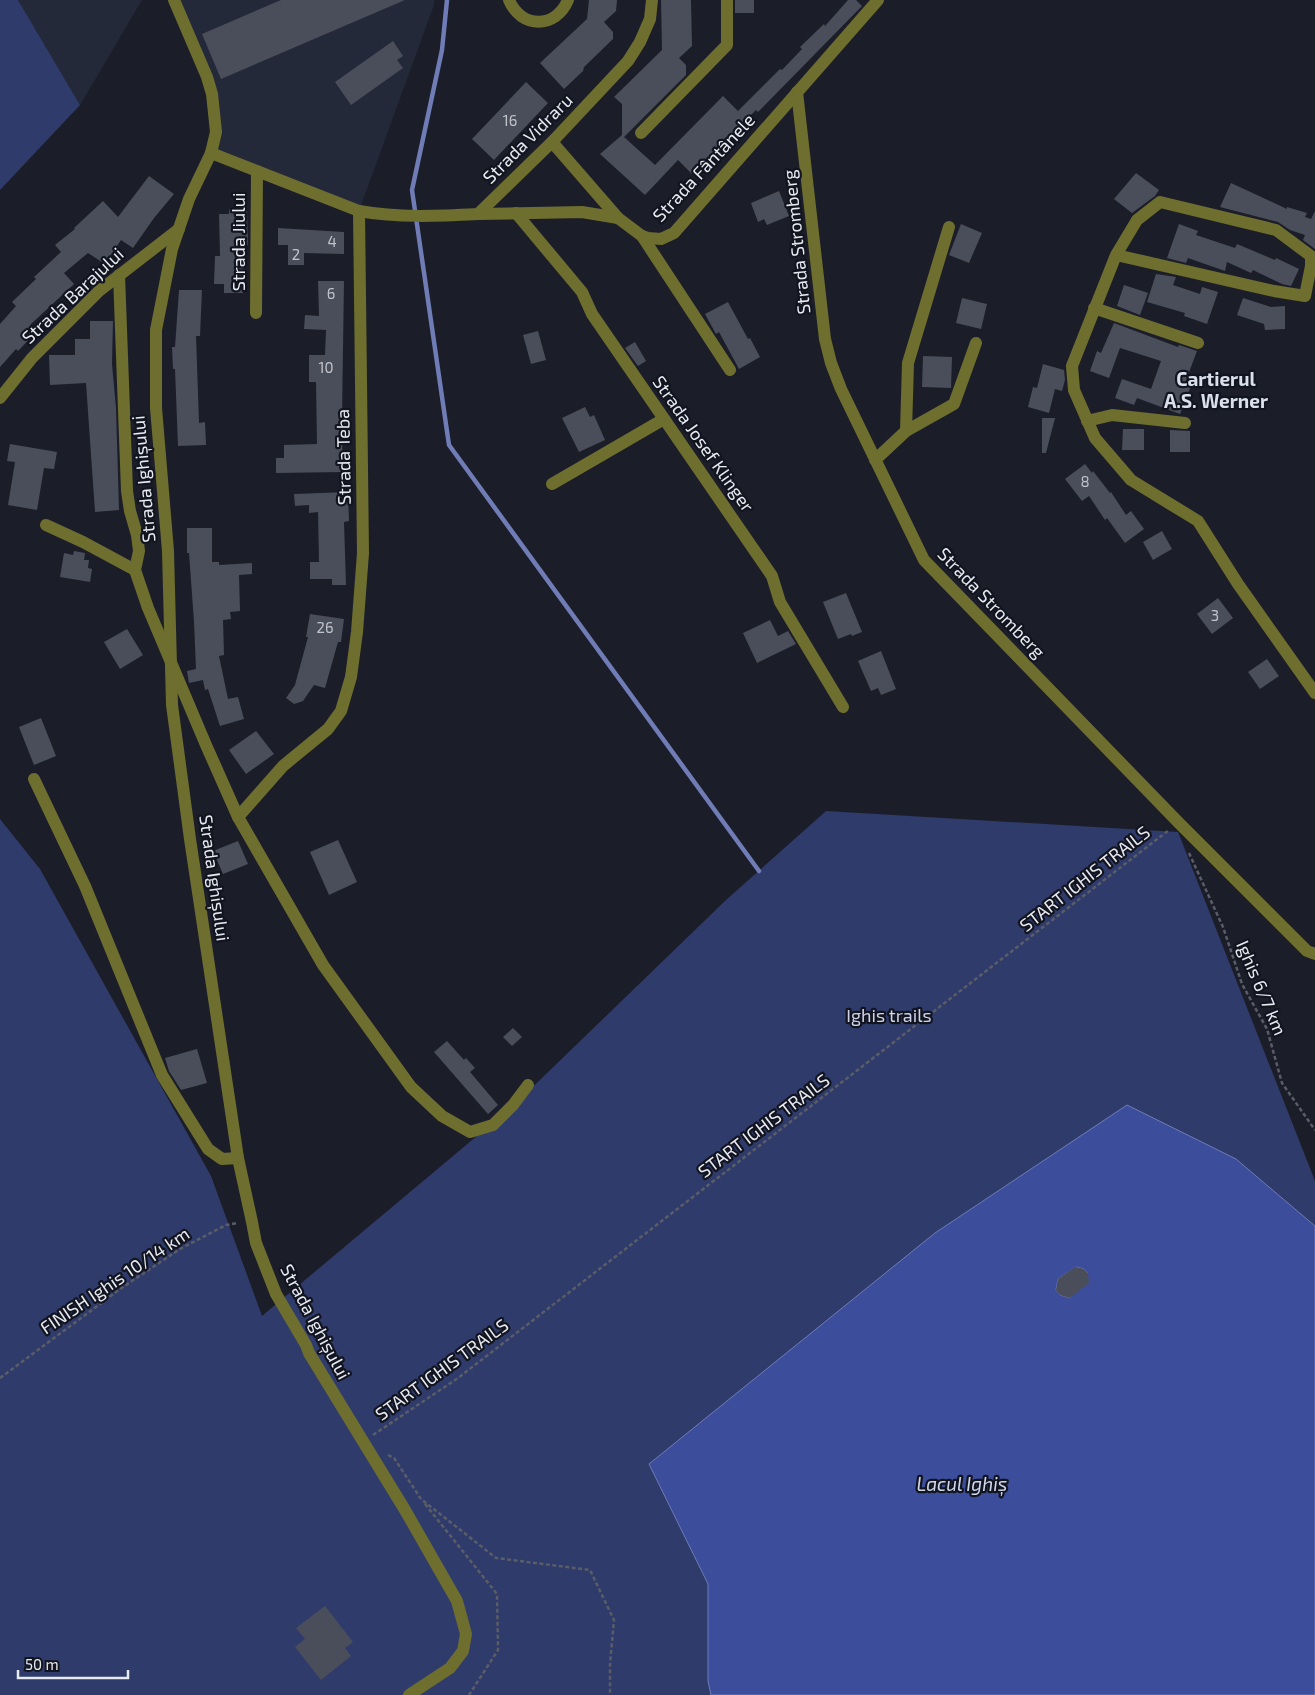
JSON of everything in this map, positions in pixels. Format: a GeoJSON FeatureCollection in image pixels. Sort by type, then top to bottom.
{"type":"FeatureCollection","features":[{"type":"Feature","properties":{"kind":"street","name":"Strada Ighișului"},"geometry":{"type":"LineString","coordinates":[[174,0],[207,77],[212,94],[216,132],[211,153],[189,199],[172,249],[156,330],[156,408],[168,551],[172,705],[186,811],[238,1158],[256,1243],[276,1294],[309,1353],[446,1581],[456,1601],[466,1634],[463,1651],[450,1668],[409,1695]]}},
{"type":"Feature","properties":{"kind":"street"},"geometry":{"type":"LineString","coordinates":[[509,0],[520,16],[527,20],[542,22],[549,21],[561,12],[568,0]]}},
{"type":"Feature","properties":{"kind":"street","name":"Strada Vidraru"},"geometry":{"type":"LineString","coordinates":[[478,214],[552,142],[628,61],[640,42],[650,19],[652,0]]}},
{"type":"Feature","properties":{"kind":"street"},"geometry":{"type":"LineString","coordinates":[[640,133],[727,45],[728,0]]}},
{"type":"Feature","properties":{"kind":"street","name":"Strada Fântânele"},"geometry":{"type":"LineString","coordinates":[[478,214],[582,212],[618,218],[642,236],[655,240],[674,233],[878,0]]}},
{"type":"Feature","properties":{"kind":"street","name":"Strada Stromberg"},"geometry":{"type":"LineString","coordinates":[[798,92],[825,339],[831,363],[841,390],[924,560],[1178,822],[1307,950],[1315,954]]}},
{"type":"Feature","properties":{"kind":"street"},"geometry":{"type":"LineString","coordinates":[[552,142],[618,218]]}},
{"type":"Feature","properties":{"kind":"street"},"geometry":{"type":"LineString","coordinates":[[211,153],[359,211],[374,214],[441,216],[478,214]]}},
{"type":"Feature","properties":{"kind":"street","name":"Strada Jiului"},"geometry":{"type":"LineString","coordinates":[[256,312],[257,171]]}},
{"type":"Feature","properties":{"kind":"street"},"geometry":{"type":"LineString","coordinates":[[1116,255],[1274,291],[1305,296],[1312,263],[1276,230],[1160,202],[1137,220],[1116,255],[1072,366],[1074,390],[1095,438],[1131,480],[1198,521],[1238,584],[1315,693]]}},
{"type":"Feature","properties":{"kind":"street","name":"Strada Teba"},"geometry":{"type":"LineString","coordinates":[[238,817],[284,766],[328,729],[341,711],[351,677],[357,632],[363,553],[359,211]]}},
{"type":"Feature","properties":{"kind":"street","name":"Strada Josef Klinger"},"geometry":{"type":"LineString","coordinates":[[516,213],[582,292],[592,314],[772,576],[780,602],[843,707]]}},
{"type":"Feature","properties":{"kind":"street"},"geometry":{"type":"LineString","coordinates":[[906,431],[908,363],[949,227]]}},
{"type":"Feature","properties":{"kind":"street","name":"Strada Barajului"},"geometry":{"type":"LineString","coordinates":[[0,398],[32,358],[99,291],[179,229]]}},
{"type":"Feature","properties":{"kind":"street"},"geometry":{"type":"LineString","coordinates":[[642,236],[730,370]]}},
{"type":"Feature","properties":{"kind":"street"},"geometry":{"type":"LineString","coordinates":[[119,275],[127,491],[130,511],[137,535],[138,551],[135,570],[148,608],[238,817],[322,965],[410,1087],[442,1116],[470,1132],[493,1125],[513,1105],[528,1085]]}},
{"type":"Feature","properties":{"kind":"street"},"geometry":{"type":"LineString","coordinates":[[1094,308],[1198,343]]}},
{"type":"Feature","properties":{"kind":"street"},"geometry":{"type":"LineString","coordinates":[[875,460],[906,431],[954,404],[976,343]]}},
{"type":"Feature","properties":{"kind":"street"},"geometry":{"type":"LineString","coordinates":[[1087,421],[1112,416],[1185,422]]}},
{"type":"Feature","properties":{"kind":"street"},"geometry":{"type":"LineString","coordinates":[[552,484],[664,419]]}},
{"type":"Feature","properties":{"kind":"street"},"geometry":{"type":"LineString","coordinates":[[46,525],[83,542],[135,570]]}},
{"type":"Feature","properties":{"kind":"street"},"geometry":{"type":"LineString","coordinates":[[34,779],[85,886],[162,1075],[208,1149],[222,1159],[238,1158]]}},
{"type":"Feature","properties":{"kind":"path","name":"START IGHIS TRAILS"},"geometry":{"type":"LineString","coordinates":[[363,1442],[458,1378],[1176,824]]}},
{"type":"Feature","properties":{"kind":"path","name":"Ighis 6/7 km"},"geometry":{"type":"LineString","coordinates":[[1188,850],[1223,927],[1242,984],[1267,1029],[1282,1083],[1315,1130]]}},
{"type":"Feature","properties":{"kind":"path","name":"FINISH Ighis 10/14 km"},"geometry":{"type":"LineString","coordinates":[[0,1378],[123,1287],[180,1249],[226,1224],[252,1222]]}},
{"type":"Feature","properties":{"kind":"path"},"geometry":{"type":"LineString","coordinates":[[386,1454],[394,1458],[421,1498],[497,1594],[498,1650],[469,1695]]}},
{"type":"Feature","properties":{"kind":"path"},"geometry":{"type":"LineString","coordinates":[[421,1498],[496,1558],[590,1570],[614,1620],[610,1664],[610,1695]]}},
{"type":"Feature","properties":{"kind":"shaded area"},"geometry":{"type":"Polygon","coordinates":[[[18,0],[142,0],[80,105],[18,0]]]}},
{"type":"Feature","properties":{"kind":"shaded area"},"geometry":{"type":"Polygon","coordinates":[[[174,0],[434,0],[434,5],[359,211],[211,153],[215,113],[174,0]]]}},
{"type":"Feature","properties":{"kind":"green space"},"geometry":{"type":"Polygon","coordinates":[[[0,0],[18,0],[80,105],[0,190],[0,0]]]}},
{"type":"Feature","properties":{"kind":"green space","name":"Ighis trails"},"geometry":{"type":"Polygon","coordinates":[[[826,811],[1178,832],[1315,1181],[1315,1226],[1236,1159],[649,1464],[708,1584],[708,1681],[711,1695],[0,1695],[0,819],[40,869],[211,1176],[262,1316],[514,1105],[726,900],[826,811]]]}},
{"type":"Feature","properties":{"kind":"water","name":"Lacul Ighiș"},"geometry":{"type":"Polygon","coordinates":[[[1127,1105],[1236,1159],[1315,1226],[1315,1695],[711,1695],[708,1681],[708,1584],[649,1464],[935,1233],[1127,1105]],[[1076,1267],[1058,1279],[1056,1290],[1060,1295],[1070,1298],[1088,1273],[1084,1269],[1076,1267]]]}},
{"type":"Feature","properties":{"kind":"building"},"geometry":{"type":"Polygon","coordinates":[[[281,0],[405,0],[221,79],[202,34],[281,0]]]}},
{"type":"Feature","properties":{"kind":"building"},"geometry":{"type":"Polygon","coordinates":[[[589,0],[617,0],[616,11],[604,22],[613,32],[613,39],[564,89],[540,63],[587,19],[589,0]]]}},
{"type":"Feature","properties":{"kind":"building"},"geometry":{"type":"Polygon","coordinates":[[[661,0],[691,0],[692,46],[679,58],[686,65],[686,75],[624,137],[655,165],[723,96],[738,111],[780,69],[782,70],[802,49],[800,47],[824,24],[825,26],[848,0],[856,0],[862,6],[758,112],[756,110],[692,174],[678,160],[645,195],[600,154],[622,135],[622,104],[614,97],[662,50],[661,0]]]}},
{"type":"Feature","properties":{"kind":"building"},"geometry":{"type":"Polygon","coordinates":[[[735,0],[754,0],[754,13],[735,13],[735,0]]]}},
{"type":"Feature","properties":{"kind":"building"},"geometry":{"type":"Polygon","coordinates":[[[393,41],[403,56],[397,60],[403,68],[351,105],[335,82],[393,41]]]}},
{"type":"Feature","properties":{"kind":"building"},"geometry":{"type":"Polygon","coordinates":[[[526,82],[548,103],[494,160],[472,139],[526,82]]]}},
{"type":"Feature","properties":{"kind":"building"},"geometry":{"type":"Polygon","coordinates":[[[1136,173],[1159,190],[1155,196],[1132,213],[1114,199],[1136,173]]]}},
{"type":"Feature","properties":{"kind":"building"},"geometry":{"type":"Polygon","coordinates":[[[149,176],[174,194],[133,248],[121,240],[105,264],[88,253],[64,273],[74,284],[30,325],[37,331],[18,351],[16,349],[0,367],[0,324],[16,306],[12,302],[36,279],[34,277],[61,252],[55,245],[75,229],[103,201],[118,217],[149,176]]]}},
{"type":"Feature","properties":{"kind":"building"},"geometry":{"type":"Polygon","coordinates":[[[1231,183],[1287,209],[1287,207],[1307,213],[1305,217],[1311,219],[1315,211],[1315,249],[1303,240],[1305,235],[1290,230],[1278,222],[1220,207],[1231,183]]]}},
{"type":"Feature","properties":{"kind":"building"},"geometry":{"type":"Polygon","coordinates":[[[779,191],[789,216],[767,225],[764,219],[758,222],[751,203],[779,191]]]}},
{"type":"Feature","properties":{"kind":"building"},"geometry":{"type":"Polygon","coordinates":[[[247,208],[248,245],[244,245],[243,293],[224,293],[224,284],[214,284],[215,256],[220,256],[219,214],[229,214],[229,209],[247,208]]]}},
{"type":"Feature","properties":{"kind":"building"},"geometry":{"type":"Polygon","coordinates":[[[961,224],[982,233],[969,263],[949,255],[961,224]]]}},
{"type":"Feature","properties":{"kind":"building"},"geometry":{"type":"Polygon","coordinates":[[[1179,224],[1198,231],[1196,235],[1235,248],[1237,244],[1275,260],[1276,258],[1299,269],[1291,286],[1282,284],[1253,270],[1251,273],[1227,262],[1225,271],[1188,258],[1186,263],[1167,258],[1179,224]]]}},
{"type":"Feature","properties":{"kind":"building"},"geometry":{"type":"Polygon","coordinates":[[[278,228],[344,232],[344,254],[304,253],[304,265],[288,265],[288,245],[278,245],[278,228]]]}},
{"type":"Feature","properties":{"kind":"building"},"geometry":{"type":"Polygon","coordinates":[[[1156,274],[1176,277],[1173,285],[1200,294],[1202,287],[1218,292],[1207,324],[1184,316],[1185,313],[1147,302],[1156,274]]]}},
{"type":"Feature","properties":{"kind":"building"},"geometry":{"type":"Polygon","coordinates":[[[318,281],[344,281],[342,416],[347,416],[348,439],[342,439],[343,472],[276,473],[276,458],[284,458],[284,445],[317,444],[316,382],[309,382],[309,355],[325,355],[326,330],[304,329],[305,315],[319,316],[318,281]]]}},
{"type":"Feature","properties":{"kind":"building"},"geometry":{"type":"Polygon","coordinates":[[[1124,285],[1148,293],[1140,315],[1117,306],[1124,285]]]}},
{"type":"Feature","properties":{"kind":"building"},"geometry":{"type":"Polygon","coordinates":[[[179,290],[202,290],[200,336],[196,336],[199,423],[205,422],[206,445],[178,446],[175,369],[173,369],[172,347],[175,347],[179,290]]]}},
{"type":"Feature","properties":{"kind":"building"},"geometry":{"type":"Polygon","coordinates":[[[962,298],[987,304],[981,329],[956,323],[962,298]]]}},
{"type":"Feature","properties":{"kind":"building"},"geometry":{"type":"Polygon","coordinates":[[[1243,298],[1271,307],[1285,306],[1285,329],[1265,330],[1264,324],[1237,315],[1243,298]]]}},
{"type":"Feature","properties":{"kind":"building"},"geometry":{"type":"Polygon","coordinates":[[[728,302],[760,357],[739,369],[719,332],[716,334],[705,314],[728,302]]]}},
{"type":"Feature","properties":{"kind":"building"},"geometry":{"type":"Polygon","coordinates":[[[90,321],[113,321],[112,364],[116,408],[119,510],[95,512],[86,383],[50,385],[49,355],[75,355],[75,339],[90,339],[90,321]]]}},
{"type":"Feature","properties":{"kind":"building"},"geometry":{"type":"Polygon","coordinates":[[[1114,323],[1178,347],[1179,345],[1197,351],[1185,383],[1191,386],[1180,414],[1137,398],[1134,405],[1115,398],[1122,379],[1151,389],[1161,361],[1120,348],[1109,378],[1090,371],[1097,351],[1101,353],[1114,323]]]}},
{"type":"Feature","properties":{"kind":"building"},"geometry":{"type":"Polygon","coordinates":[[[538,331],[546,360],[531,364],[523,335],[538,331]]]}},
{"type":"Feature","properties":{"kind":"building"},"geometry":{"type":"Polygon","coordinates":[[[635,342],[646,361],[638,366],[625,348],[635,342]]]}},
{"type":"Feature","properties":{"kind":"building"},"geometry":{"type":"Polygon","coordinates":[[[923,356],[952,357],[951,388],[922,387],[923,356]]]}},
{"type":"Feature","properties":{"kind":"building"},"geometry":{"type":"Polygon","coordinates":[[[1043,364],[1064,370],[1065,380],[1062,391],[1055,389],[1049,413],[1028,407],[1033,387],[1037,388],[1043,364]]]}},
{"type":"Feature","properties":{"kind":"building"},"geometry":{"type":"Polygon","coordinates":[[[585,407],[590,417],[594,415],[605,440],[579,452],[562,418],[585,407]]]}},
{"type":"Feature","properties":{"kind":"building"},"geometry":{"type":"Polygon","coordinates":[[[1042,418],[1055,418],[1046,453],[1042,453],[1042,418]]]}},
{"type":"Feature","properties":{"kind":"building"},"geometry":{"type":"Polygon","coordinates":[[[1123,429],[1144,429],[1144,450],[1122,450],[1123,429]]]}},
{"type":"Feature","properties":{"kind":"building"},"geometry":{"type":"Polygon","coordinates":[[[1170,430],[1190,431],[1190,452],[1170,452],[1170,430]]]}},
{"type":"Feature","properties":{"kind":"building"},"geometry":{"type":"Polygon","coordinates":[[[10,444],[57,452],[54,469],[44,468],[37,510],[8,505],[15,462],[7,461],[10,444]]]}},
{"type":"Feature","properties":{"kind":"building"},"geometry":{"type":"Polygon","coordinates":[[[1085,464],[1111,492],[1126,515],[1131,511],[1144,529],[1125,543],[1107,518],[1105,520],[1089,496],[1082,501],[1065,479],[1085,464]]]}},
{"type":"Feature","properties":{"kind":"building"},"geometry":{"type":"Polygon","coordinates":[[[348,492],[349,521],[344,522],[346,585],[332,585],[332,579],[310,579],[310,562],[319,562],[318,512],[309,513],[309,505],[295,506],[294,494],[348,492]]]}},
{"type":"Feature","properties":{"kind":"building"},"geometry":{"type":"Polygon","coordinates":[[[187,528],[212,528],[212,562],[219,562],[219,565],[252,563],[252,574],[239,575],[240,611],[230,612],[231,619],[223,620],[224,655],[219,656],[228,699],[238,697],[244,719],[220,726],[208,689],[205,690],[203,680],[189,683],[187,671],[196,669],[189,553],[187,553],[187,528]]]}},
{"type":"Feature","properties":{"kind":"building"},"geometry":{"type":"Polygon","coordinates":[[[1162,531],[1172,549],[1153,560],[1143,542],[1162,531]]]}},
{"type":"Feature","properties":{"kind":"building"},"geometry":{"type":"Polygon","coordinates":[[[74,551],[85,553],[84,560],[89,560],[88,568],[92,569],[90,582],[60,577],[64,553],[73,555],[74,551]]]}},
{"type":"Feature","properties":{"kind":"building"},"geometry":{"type":"Polygon","coordinates":[[[846,593],[862,632],[838,639],[823,602],[846,593]]]}},
{"type":"Feature","properties":{"kind":"building"},"geometry":{"type":"Polygon","coordinates":[[[1218,598],[1233,618],[1212,634],[1197,614],[1218,598]]]}},
{"type":"Feature","properties":{"kind":"building"},"geometry":{"type":"Polygon","coordinates":[[[310,614],[344,619],[341,642],[338,642],[325,688],[314,685],[303,701],[294,704],[286,698],[295,685],[308,637],[306,637],[310,614]]]}},
{"type":"Feature","properties":{"kind":"building"},"geometry":{"type":"Polygon","coordinates":[[[770,620],[778,636],[788,631],[796,644],[757,663],[743,633],[770,620]]]}},
{"type":"Feature","properties":{"kind":"building"},"geometry":{"type":"Polygon","coordinates":[[[127,629],[143,655],[120,669],[104,642],[127,629]]]}},
{"type":"Feature","properties":{"kind":"building"},"geometry":{"type":"Polygon","coordinates":[[[881,651],[896,689],[881,695],[878,688],[871,691],[858,661],[881,651]]]}},
{"type":"Feature","properties":{"kind":"building"},"geometry":{"type":"Polygon","coordinates":[[[1267,659],[1279,676],[1260,689],[1248,672],[1267,659]]]}},
{"type":"Feature","properties":{"kind":"building"},"geometry":{"type":"Polygon","coordinates":[[[41,718],[56,756],[34,765],[19,727],[41,718]]]}},
{"type":"Feature","properties":{"kind":"building"},"geometry":{"type":"Polygon","coordinates":[[[256,731],[274,754],[246,774],[229,750],[256,731]]]}},
{"type":"Feature","properties":{"kind":"building"},"geometry":{"type":"Polygon","coordinates":[[[338,840],[357,882],[329,895],[310,852],[338,840]]]}},
{"type":"Feature","properties":{"kind":"building"},"geometry":{"type":"Polygon","coordinates":[[[238,841],[248,864],[223,874],[213,851],[238,841]]]}},
{"type":"Feature","properties":{"kind":"building"},"geometry":{"type":"Polygon","coordinates":[[[513,1028],[522,1037],[512,1046],[503,1037],[513,1028]]]}},
{"type":"Feature","properties":{"kind":"building"},"geometry":{"type":"Polygon","coordinates":[[[447,1041],[464,1060],[466,1058],[475,1068],[470,1072],[498,1105],[488,1114],[434,1052],[447,1041]]]}},
{"type":"Feature","properties":{"kind":"building"},"geometry":{"type":"Polygon","coordinates":[[[197,1049],[207,1083],[181,1090],[169,1071],[165,1058],[197,1049]]]}},
{"type":"Feature","properties":{"kind":"building"},"geometry":{"type":"Polygon","coordinates":[[[1075,1267],[1084,1269],[1088,1273],[1089,1283],[1070,1298],[1060,1295],[1056,1290],[1058,1279],[1075,1267]]]}},
{"type":"Feature","properties":{"kind":"building"},"geometry":{"type":"Polygon","coordinates":[[[325,1606],[353,1642],[345,1648],[351,1656],[321,1680],[295,1647],[305,1639],[296,1628],[325,1606]]]}},
{"type":"Feature","properties":{"kind":"waterway"},"geometry":{"type":"LineString","coordinates":[[447,0],[442,50],[412,190],[449,445],[759,871]]}},
{"type":"Feature","properties":{"kind":"district","name":"Cartierul A.S. Werner"},"geometry":{"type":"Point","coordinates":[1216,390]}}]}
